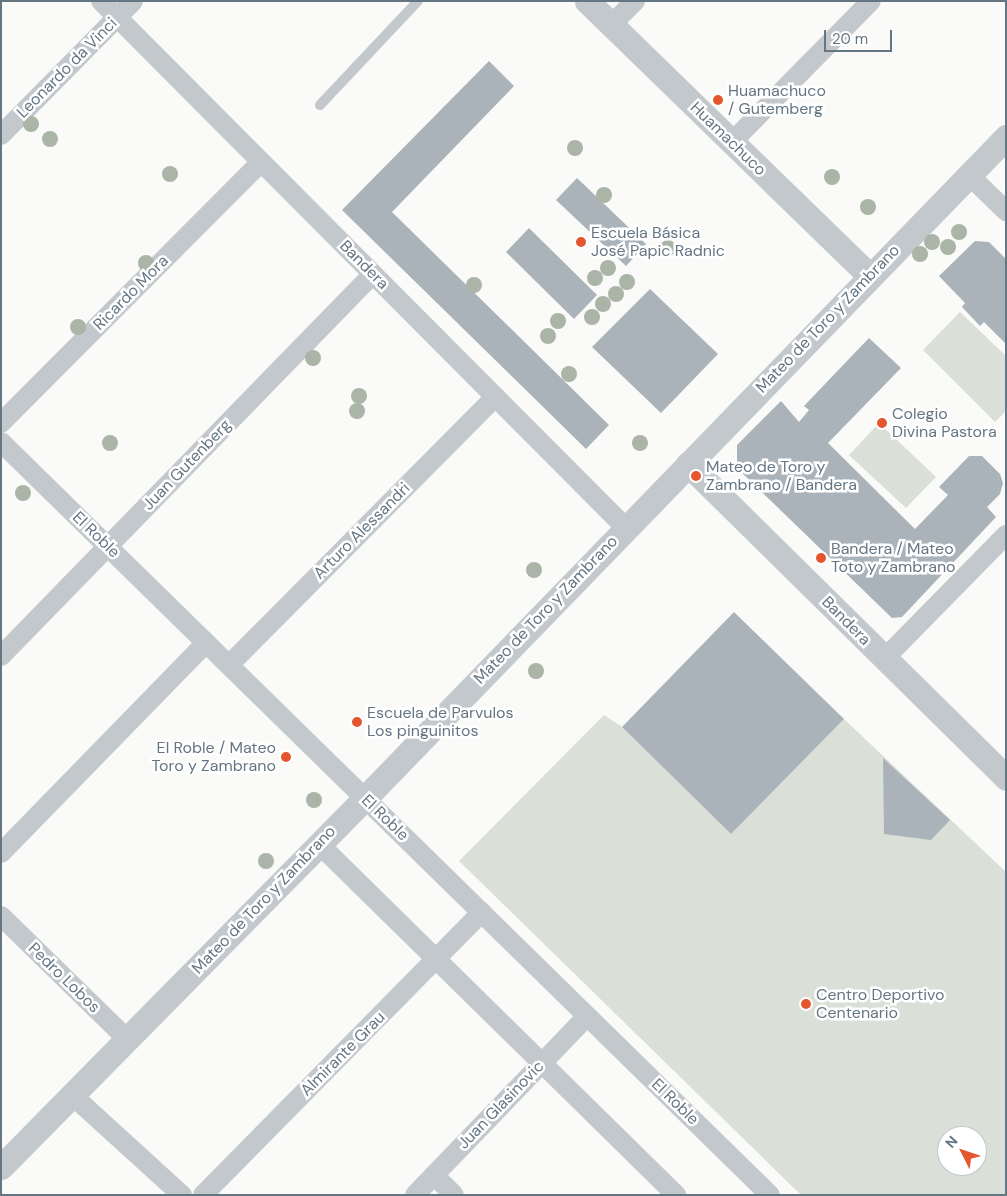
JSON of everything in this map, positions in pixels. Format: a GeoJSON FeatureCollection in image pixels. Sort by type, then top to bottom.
{"type":"FeatureCollection","features":[{"type":"Feature","properties":{"kind":"street","name":"Bandera"},"geometry":{"type":"LineString","coordinates":[[101,1],[626,528]]}},
{"type":"Feature","properties":{"kind":"street","name":"Leonardo da Vinci"},"geometry":{"type":"LineString","coordinates":[[1,135],[133,1]]}},
{"type":"Feature","properties":{"kind":"street","name":"Huamachuco"},"geometry":{"type":"LineString","coordinates":[[587,1],[870,276]]}},
{"type":"Feature","properties":{"kind":"street"},"geometry":{"type":"LineString","coordinates":[[611,25],[635,1]]}},
{"type":"Feature","properties":{"kind":"street"},"geometry":{"type":"LineString","coordinates":[[732,143],[872,1]]}},
{"type":"Feature","properties":{"kind":"street","name":"Mateo de Toro y Zambrano"},"geometry":{"type":"LineString","coordinates":[[1,1167],[364,798],[1006,137]]}},
{"type":"Feature","properties":{"kind":"street","name":"Ricardo Mora"},"geometry":{"type":"LineString","coordinates":[[1,424],[261,162]]}},
{"type":"Feature","properties":{"kind":"street"},"geometry":{"type":"LineString","coordinates":[[969,175],[1006,211]]}},
{"type":"Feature","properties":{"kind":"street","name":"Juan Gutenberg"},"geometry":{"type":"LineString","coordinates":[[1,656],[373,274]]}},
{"type":"Feature","properties":{"kind":"street","name":"Arturo Alessandri"},"geometry":{"type":"LineString","coordinates":[[229,665],[495,397]]}},
{"type":"Feature","properties":{"kind":"street","name":"El Roble"},"geometry":{"type":"LineString","coordinates":[[1,442],[770,1195]]}},
{"type":"Feature","properties":{"kind":"street","name":"Bandera"},"geometry":{"type":"LineString","coordinates":[[688,464],[1006,778]]}},
{"type":"Feature","properties":{"kind":"street"},"geometry":{"type":"LineString","coordinates":[[884,659],[1006,535]]}},
{"type":"Feature","properties":{"kind":"street"},"geometry":{"type":"LineString","coordinates":[[1,853],[206,643]]}},
{"type":"Feature","properties":{"kind":"street"},"geometry":{"type":"LineString","coordinates":[[319,844],[676,1195]]}},
{"type":"Feature","properties":{"kind":"street","name":"Almirante Grau"},"geometry":{"type":"LineString","coordinates":[[203,1195],[437,960],[482,912]]}},
{"type":"Feature","properties":{"kind":"street","name":"Pedro Lobos"},"geometry":{"type":"LineString","coordinates":[[1,916],[127,1039]]}},
{"type":"Feature","properties":{"kind":"street","name":"Juan Glasinovic"},"geometry":{"type":"LineString","coordinates":[[415,1195],[587,1016]]}},
{"type":"Feature","properties":{"kind":"street"},"geometry":{"type":"LineString","coordinates":[[72,1095],[182,1195]]}},
{"type":"Feature","properties":{"kind":"street"},"geometry":{"type":"LineString","coordinates":[[434,1175],[454,1195]]}},
{"type":"Feature","properties":{"kind":"lane"},"geometry":{"type":"LineString","coordinates":[[320,105],[418,1]]}},
{"type":"Feature","properties":{"kind":"shaded area"},"geometry":{"type":"Polygon","coordinates":[[[960,312],[1006,356],[1006,411],[995,422],[923,350],[960,312]]]}},
{"type":"Feature","properties":{"kind":"shaded area"},"geometry":{"type":"Polygon","coordinates":[[[879,423],[936,477],[906,508],[849,455],[879,423]]]}},
{"type":"Feature","properties":{"kind":"shaded area","name":"Centro Deportivo Centenario"},"geometry":{"type":"Polygon","coordinates":[[[604,715],[622,727],[731,834],[844,719],[1006,872],[1006,1195],[801,1195],[459,861],[604,715]]]}},
{"type":"Feature","properties":{"kind":"building"},"geometry":{"type":"Polygon","coordinates":[[[489,61],[514,86],[392,212],[609,425],[586,449],[342,210],[489,61]]]}},
{"type":"Feature","properties":{"kind":"building"},"geometry":{"type":"Polygon","coordinates":[[[577,178],[646,244],[626,266],[556,200],[577,178]]]}},
{"type":"Feature","properties":{"kind":"building"},"geometry":{"type":"Polygon","coordinates":[[[529,228],[597,295],[574,319],[506,252],[529,228]]]}},
{"type":"Feature","properties":{"kind":"building"},"geometry":{"type":"Polygon","coordinates":[[[975,241],[989,242],[1006,259],[1006,344],[984,322],[980,326],[962,307],[965,303],[939,276],[975,241]]]}},
{"type":"Feature","properties":{"kind":"building"},"geometry":{"type":"Polygon","coordinates":[[[650,289],[718,354],[661,413],[592,347],[650,289]]]}},
{"type":"Feature","properties":{"kind":"building"},"geometry":{"type":"Polygon","coordinates":[[[869,338],[901,368],[828,443],[915,529],[948,495],[939,487],[969,456],[982,456],[1000,474],[1003,483],[1000,494],[987,507],[996,517],[902,617],[892,618],[737,468],[737,445],[781,401],[799,422],[809,410],[804,406],[869,338]]]}},
{"type":"Feature","properties":{"kind":"building"},"geometry":{"type":"Polygon","coordinates":[[[734,612],[844,719],[731,834],[622,727],[734,612]]]}},
{"type":"Feature","properties":{"kind":"building"},"geometry":{"type":"Polygon","coordinates":[[[883,758],[950,820],[931,840],[884,834],[883,758]]]}},
{"type":"Feature","properties":{"kind":"place","name":"Huamachuco / Gutemberg"},"geometry":{"type":"Point","coordinates":[718,100]}},
{"type":"Feature","properties":{"kind":"place","name":"Escuela Básica José Papic Radnic"},"geometry":{"type":"Point","coordinates":[581,242]}},
{"type":"Feature","properties":{"kind":"place","name":"Colegio Divina Pastora"},"geometry":{"type":"Point","coordinates":[882,423]}},
{"type":"Feature","properties":{"kind":"place","name":"Mateo de Toro y Zambrano / Bandera"},"geometry":{"type":"Point","coordinates":[696,476]}},
{"type":"Feature","properties":{"kind":"place","name":"Bandera / Mateo Toto y Zambrano"},"geometry":{"type":"Point","coordinates":[821,558]}},
{"type":"Feature","properties":{"kind":"place","name":"Escuela de Parvulos Los pinguinitos"},"geometry":{"type":"Point","coordinates":[357,722]}},
{"type":"Feature","properties":{"kind":"place","name":"El Roble / Mateo Toro y Zambrano"},"geometry":{"type":"Point","coordinates":[286,757]}},
{"type":"Feature","properties":{"kind":"place","name":"Centro Deportivo Centenario"},"geometry":{"type":"Point","coordinates":[806,1004]}}]}
